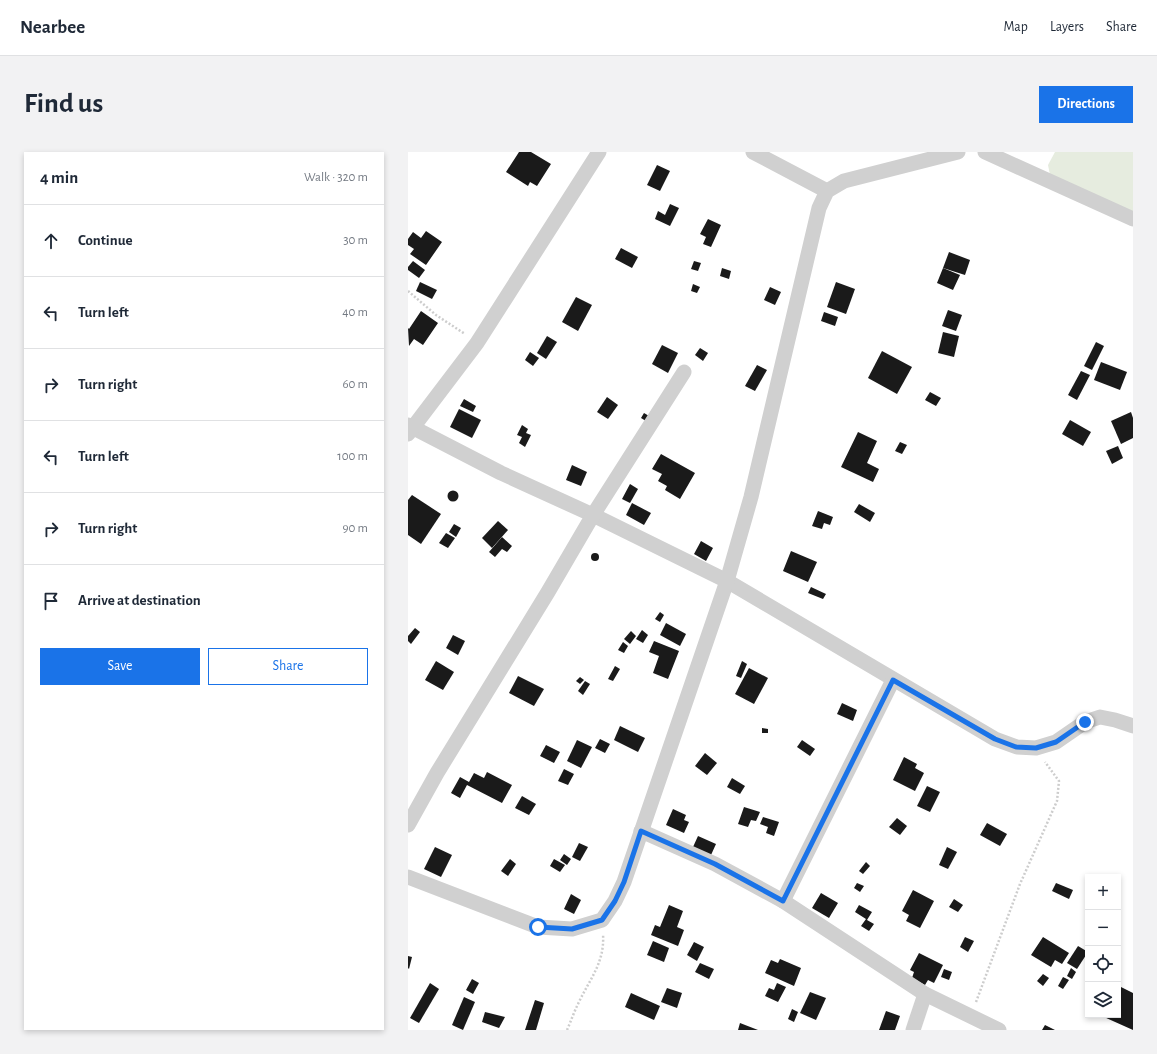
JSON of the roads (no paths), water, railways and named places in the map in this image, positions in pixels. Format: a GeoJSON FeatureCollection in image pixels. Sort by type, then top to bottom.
{"type":"FeatureCollection","features":[{"type":"Feature","properties":{"kind":"street"},"geometry":{"type":"LineString","coordinates":[[599,152],[477,343],[409,429],[593,515],[727,581],[995,739],[1016,747],[1036,748],[1056,742],[1085,722],[1100,717],[1133,726]]}},
{"type":"Feature","properties":{"kind":"street"},"geometry":{"type":"LineString","coordinates":[[754,152],[827,191]]}},
{"type":"Feature","properties":{"kind":"street"},"geometry":{"type":"LineString","coordinates":[[408,877],[538,927],[572,929],[602,920],[615,901],[624,882],[727,581],[751,497],[819,208],[827,191],[844,181],[958,152]]}},
{"type":"Feature","properties":{"kind":"street"},"geometry":{"type":"LineString","coordinates":[[985,152],[1133,219]]}},
{"type":"Feature","properties":{"kind":"street"},"geometry":{"type":"LineString","coordinates":[[408,824],[437,773],[548,592],[593,515],[684,372]]}},
{"type":"Feature","properties":{"kind":"street"},"geometry":{"type":"LineString","coordinates":[[783,901],[893,680]]}},
{"type":"Feature","properties":{"kind":"street"},"geometry":{"type":"LineString","coordinates":[[641,831],[715,864],[783,901],[925,994],[999,1030]]}},
{"type":"Feature","properties":{"kind":"street"},"geometry":{"type":"LineString","coordinates":[[913,1030],[925,994]]}}]}
